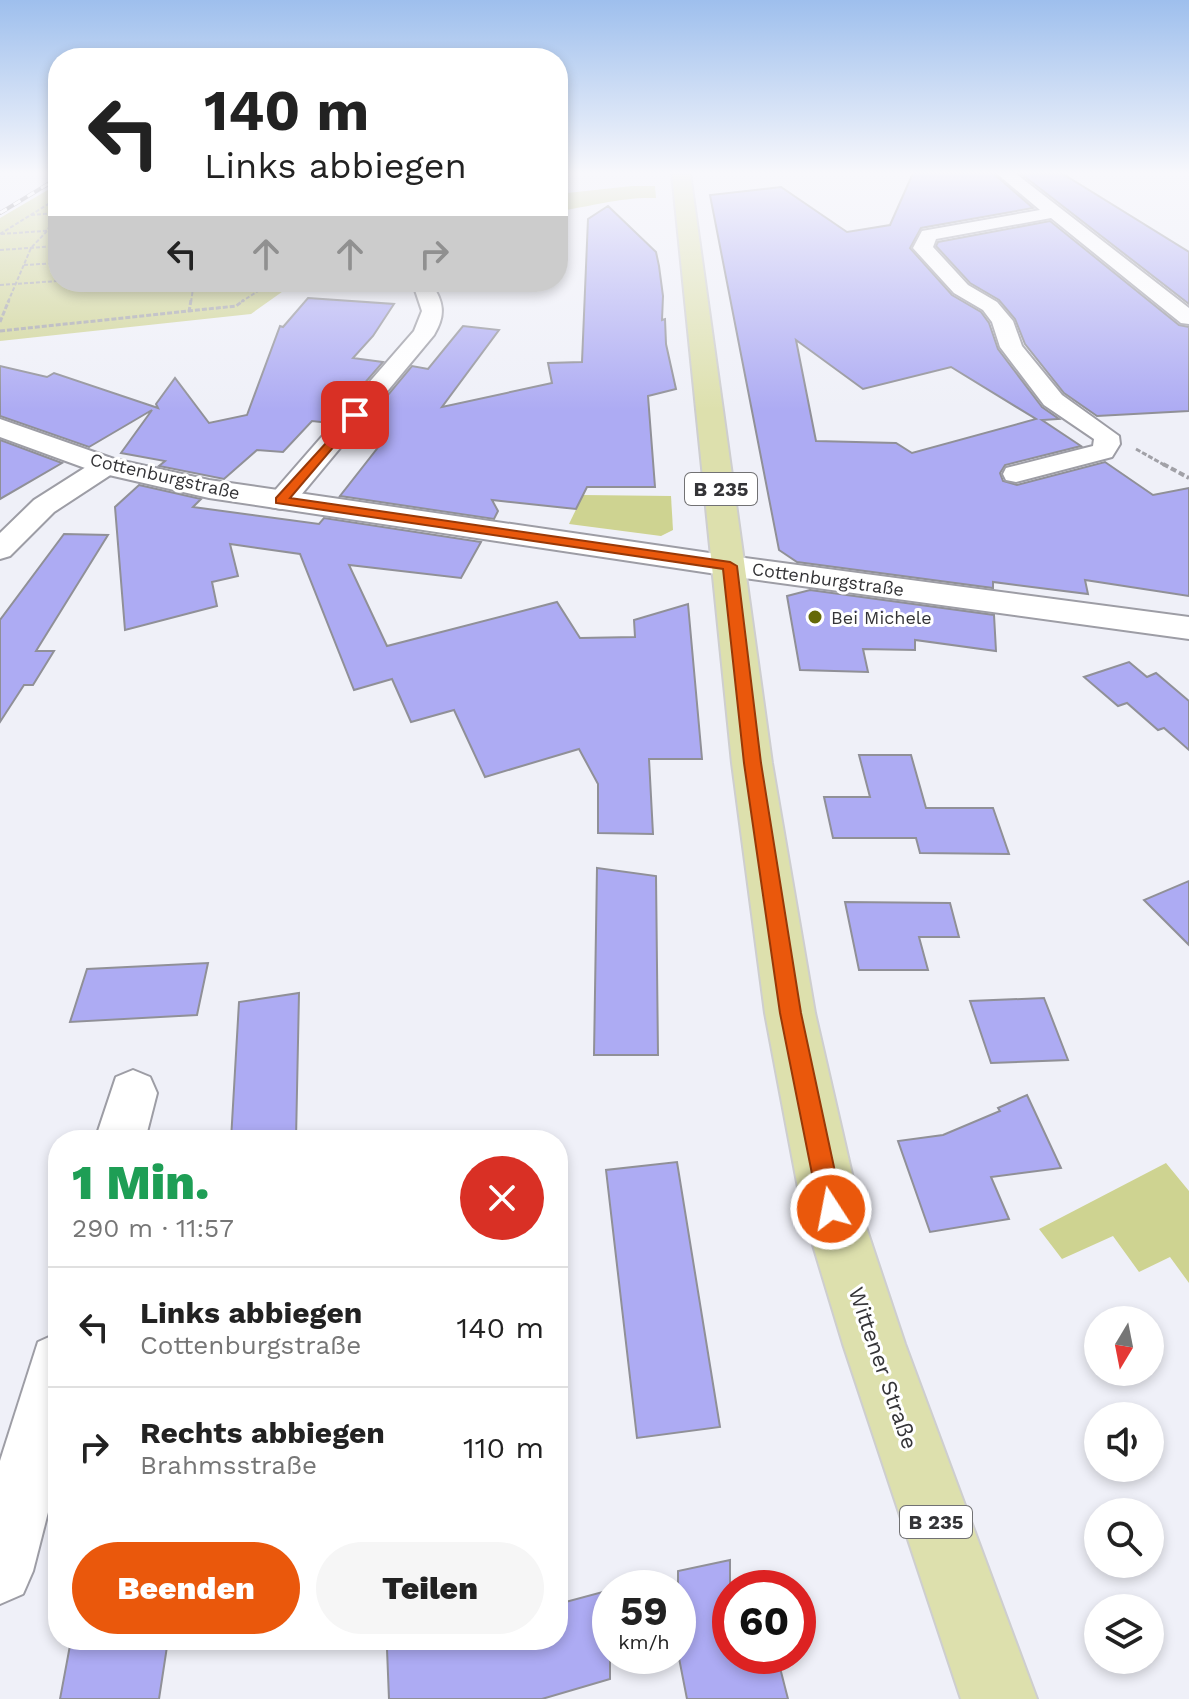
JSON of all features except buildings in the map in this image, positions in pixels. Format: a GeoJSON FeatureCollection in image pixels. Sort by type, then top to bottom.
{"type":"FeatureCollection","features":[{"type":"Feature","properties":{"kind":"main road","name":"Wittener Straße"},"geometry":{"type":"LineString","coordinates":[[691,252],[752,763],[790,1013],[831,1209],[874,1344],[999,1699]]}},
{"type":"Feature","properties":{"kind":"street"},"geometry":{"type":"LineString","coordinates":[[927,252],[961,289],[990,306],[1002,321],[1011,347],[1053,400],[1106,436],[1107,444],[1103,451],[1016,474]]}},
{"type":"Feature","properties":{"kind":"street"},"geometry":{"type":"LineString","coordinates":[[1107,252],[1189,318]]}},
{"type":"Feature","properties":{"kind":"street"},"geometry":{"type":"LineString","coordinates":[[281,501],[423,335],[434,310],[427,292]]}},
{"type":"Feature","properties":{"kind":"street","name":"Cottenburgstraße"},"geometry":{"type":"LineString","coordinates":[[0,427],[106,466],[209,489],[730,566],[1189,628]]}},
{"type":"Feature","properties":{"kind":"street"},"geometry":{"type":"LineString","coordinates":[[0,550],[36,513],[106,466]]}},
{"type":"Feature","properties":{"kind":"street"},"geometry":{"type":"LineString","coordinates":[[123,1130],[133,1093]]}},
{"type":"Feature","properties":{"kind":"street"},"geometry":{"type":"LineString","coordinates":[[0,1571],[48,1398]]}},
{"type":"Feature","properties":{"kind":"path"},"geometry":{"type":"LineString","coordinates":[[0,322],[29,252]]}},
{"type":"Feature","properties":{"kind":"path"},"geometry":{"type":"LineString","coordinates":[[24,265],[48,264]]}},
{"type":"Feature","properties":{"kind":"path"},"geometry":{"type":"LineString","coordinates":[[0,285],[48,282]]}},
{"type":"Feature","properties":{"kind":"path"},"geometry":{"type":"LineString","coordinates":[[189,312],[192,292]]}},
{"type":"Feature","properties":{"kind":"path"},"geometry":{"type":"LineString","coordinates":[[0,331],[236,306],[257,292]]}},
{"type":"Feature","properties":{"kind":"path"},"geometry":{"type":"LineString","coordinates":[[1107,444],[1148,454],[1189,478]]}},
{"type":"Feature","properties":{"kind":"green space"},"geometry":{"type":"Polygon","coordinates":[[[0,252],[48,252],[48,292],[282,292],[251,314],[0,341],[0,252]]]}},
{"type":"Feature","properties":{"kind":"green space"},"geometry":{"type":"Polygon","coordinates":[[[583,495],[671,496],[673,530],[661,536],[569,524],[583,495]]]}},
{"type":"Feature","properties":{"kind":"green space"},"geometry":{"type":"Polygon","coordinates":[[[1166,1163],[1189,1191],[1189,1283],[1170,1257],[1139,1272],[1113,1236],[1062,1259],[1039,1229],[1166,1163]]]}},
{"type":"Feature","properties":{"kind":"place","name":"Bei Michele"},"geometry":{"type":"Point","coordinates":[815,617]}},
{"type":"Feature","properties":{"kind":"route"},"geometry":{"type":"LineString","coordinates":[[355,415],[281,501],[730,566],[752,763],[790,1013],[831,1209]]}}]}
